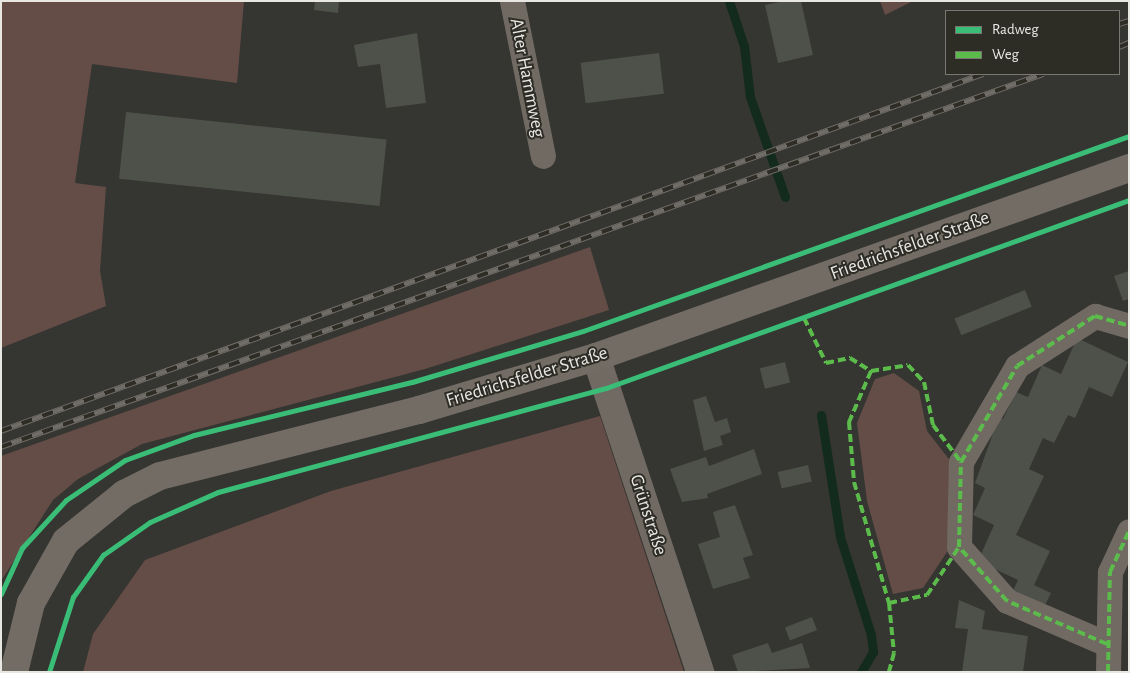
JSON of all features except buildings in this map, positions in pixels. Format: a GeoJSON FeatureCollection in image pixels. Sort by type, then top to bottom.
{"type":"FeatureCollection","features":[{"type":"Feature","properties":{"kind":"main road","name":"Friedrichsfelder Straße"},"geometry":{"type":"LineString","coordinates":[[14,672],[21,634],[46,571],[66,540],[124,494],[198,464],[420,410],[596,357],[1129,168]]}},
{"type":"Feature","properties":{"kind":"street","name":"Alter Hammweg"},"geometry":{"type":"LineString","coordinates":[[512,1],[543,156]]}},
{"type":"Feature","properties":{"kind":"street"},"geometry":{"type":"LineString","coordinates":[[1107,644],[1007,601],[959,547],[961,462],[1018,366],[1094,316],[1129,326]]}},
{"type":"Feature","properties":{"kind":"street","name":"Grünstraße"},"geometry":{"type":"LineString","coordinates":[[596,357],[700,672]]}},
{"type":"Feature","properties":{"kind":"street"},"geometry":{"type":"LineString","coordinates":[[1108,672],[1107,644],[1110,572],[1129,531]]}},
{"type":"Feature","properties":{"kind":"shaded area"},"geometry":{"type":"Polygon","coordinates":[[[1,1],[244,1],[237,83],[92,64],[75,183],[106,187],[100,271],[106,306],[1,348],[1,1]]]}},
{"type":"Feature","properties":{"kind":"shaded area"},"geometry":{"type":"Polygon","coordinates":[[[880,1],[913,1],[885,15],[880,1]]]}},
{"type":"Feature","properties":{"kind":"shaded area"},"geometry":{"type":"Polygon","coordinates":[[[590,247],[609,310],[425,369],[142,444],[78,479],[53,500],[1,581],[1,456],[590,247]]]}},
{"type":"Feature","properties":{"kind":"shaded area"},"geometry":{"type":"Polygon","coordinates":[[[894,373],[919,391],[927,431],[952,463],[951,546],[923,588],[893,594],[867,501],[857,423],[875,379],[894,373]]]}},
{"type":"Feature","properties":{"kind":"shaded area"},"geometry":{"type":"Polygon","coordinates":[[[600,416],[684,672],[83,672],[93,634],[145,560],[331,491],[600,416]]]}},
{"type":"Feature","properties":{"kind":"waterway"},"geometry":{"type":"LineString","coordinates":[[729,1],[744,46],[750,97],[785,197]]}},
{"type":"Feature","properties":{"kind":"waterway"},"geometry":{"type":"LineString","coordinates":[[821,415],[840,537],[871,635],[873,652],[861,672]]}},
{"type":"Feature","properties":{"kind":"railway"},"geometry":{"type":"LineString","coordinates":[[1120,24],[1129,21]]}},
{"type":"Feature","properties":{"kind":"railway"},"geometry":{"type":"LineString","coordinates":[[1120,47],[1129,43]]}},
{"type":"Feature","properties":{"kind":"railway"},"geometry":{"type":"LineString","coordinates":[[1,431],[980,75]]}},
{"type":"Feature","properties":{"kind":"railway"},"geometry":{"type":"LineString","coordinates":[[1,447],[1040,75]]}},
{"type":"Feature","properties":{"kind":"marked path"},"geometry":{"type":"LineString","coordinates":[[1107,644],[1007,601],[959,547],[961,462],[1017,366],[1095,316],[1129,326]]}},
{"type":"Feature","properties":{"kind":"marked path"},"geometry":{"type":"LineString","coordinates":[[804,318],[826,363],[850,358],[871,371],[849,422],[854,482],[889,603],[894,653],[889,672]]}},
{"type":"Feature","properties":{"kind":"marked path"},"geometry":{"type":"LineString","coordinates":[[871,371],[908,365],[924,382],[933,425],[961,462]]}},
{"type":"Feature","properties":{"kind":"marked path"},"geometry":{"type":"LineString","coordinates":[[1108,672],[1110,572],[1129,531]]}},
{"type":"Feature","properties":{"kind":"marked path"},"geometry":{"type":"LineString","coordinates":[[889,603],[927,595],[959,547]]}},
{"type":"Feature","properties":{"kind":"cycle path"},"geometry":{"type":"LineString","coordinates":[[1,594],[22,548],[66,500],[125,460],[194,435],[412,382],[583,331],[1129,136]]}},
{"type":"Feature","properties":{"kind":"cycle path"},"geometry":{"type":"LineString","coordinates":[[49,672],[73,597],[103,555],[150,522],[218,492],[606,388],[1129,200]]}}]}
